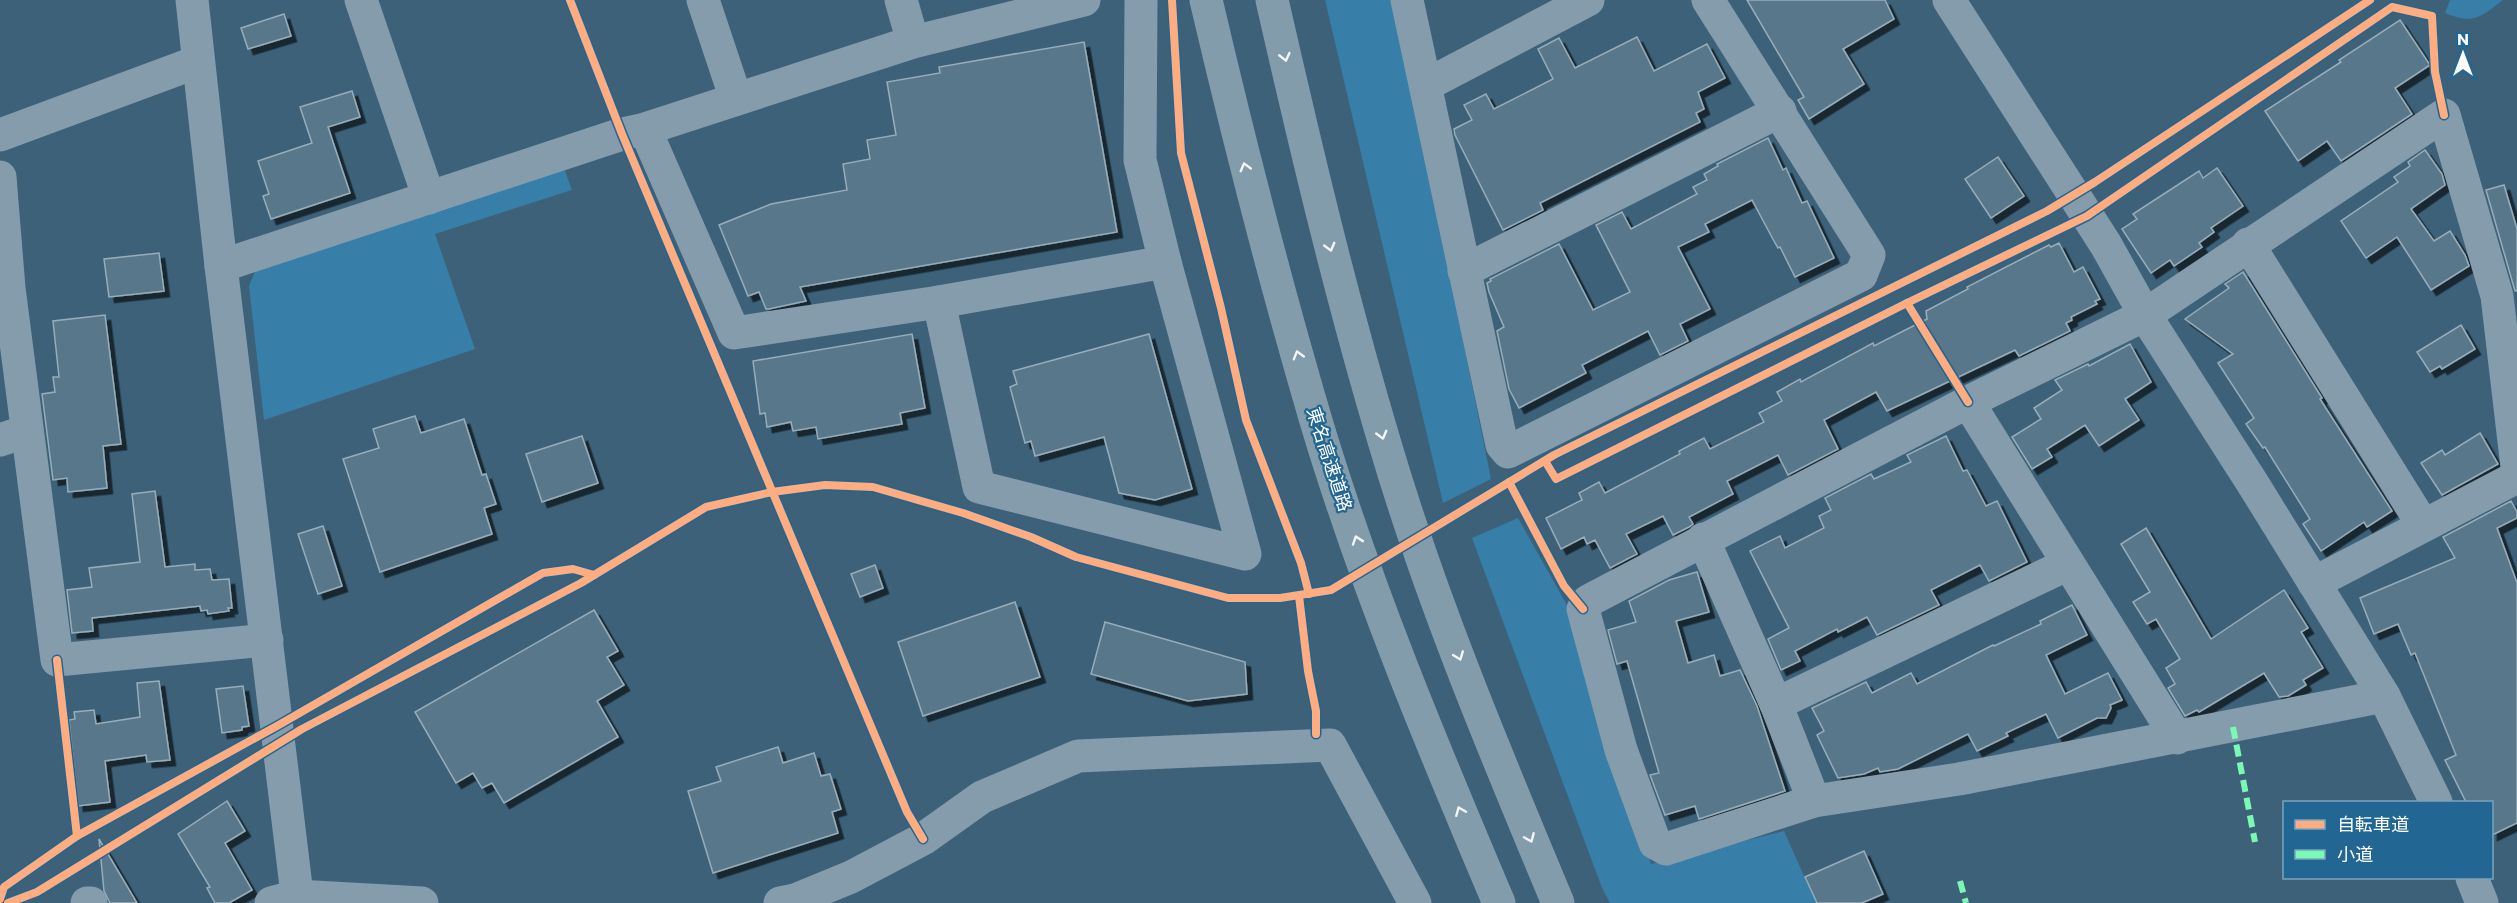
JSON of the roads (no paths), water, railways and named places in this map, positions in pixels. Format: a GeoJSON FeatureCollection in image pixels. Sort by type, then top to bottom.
{"type":"FeatureCollection","features":[{"type":"Feature","properties":{"kind":"highway","name":"東名高速道路"},"geometry":{"type":"LineString","coordinates":[[1206,0],[1245,164],[1317,422],[1382,616],[1459,810],[1499,903]]}},
{"type":"Feature","properties":{"kind":"highway"},"geometry":{"type":"LineString","coordinates":[[1272,0],[1322,218],[1385,445],[1438,602],[1502,770],[1558,903]]}},
{"type":"Feature","properties":{"kind":"street"},"geometry":{"type":"LineString","coordinates":[[192,0],[197,62],[267,640],[289,900],[422,903]]}},
{"type":"Feature","properties":{"kind":"street"},"geometry":{"type":"LineString","coordinates":[[361,0],[429,198]]}},
{"type":"Feature","properties":{"kind":"street"},"geometry":{"type":"LineString","coordinates":[[703,0],[736,99]]}},
{"type":"Feature","properties":{"kind":"street"},"geometry":{"type":"LineString","coordinates":[[901,0],[913,42]]}},
{"type":"Feature","properties":{"kind":"street"},"geometry":{"type":"LineString","coordinates":[[221,266],[622,134],[645,129],[913,42],[1084,0]]}},
{"type":"Feature","properties":{"kind":"street"},"geometry":{"type":"LineString","coordinates":[[939,302],[980,487],[1245,554],[1165,262],[1140,160],[1141,0]]}},
{"type":"Feature","properties":{"kind":"street"},"geometry":{"type":"LineString","coordinates":[[1407,0],[1502,445],[1508,452],[1861,275],[1869,255],[1708,0]]}},
{"type":"Feature","properties":{"kind":"street"},"geometry":{"type":"LineString","coordinates":[[1426,85],[1588,0]]}},
{"type":"Feature","properties":{"kind":"street"},"geometry":{"type":"LineString","coordinates":[[1949,0],[2106,245],[2145,315],[2384,696],[2436,801]]}},
{"type":"Feature","properties":{"kind":"street"},"geometry":{"type":"LineString","coordinates":[[0,135],[197,62]]}},
{"type":"Feature","properties":{"kind":"street"},"geometry":{"type":"LineString","coordinates":[[1464,271],[1780,111]]}},
{"type":"Feature","properties":{"kind":"street"},"geometry":{"type":"LineString","coordinates":[[2384,696],[2177,738],[1959,778],[1814,801],[1666,849],[1655,843],[1621,750],[1583,609],[1588,601],[1703,539],[1968,402],[2145,315],[2248,244],[2444,116],[2497,296],[2517,467]]}},
{"type":"Feature","properties":{"kind":"street"},"geometry":{"type":"LineString","coordinates":[[645,129],[734,333],[939,302],[1165,262]]}},
{"type":"Feature","properties":{"kind":"street"},"geometry":{"type":"LineString","coordinates":[[0,177],[13,436],[57,660],[267,640]]}},
{"type":"Feature","properties":{"kind":"street"},"geometry":{"type":"LineString","coordinates":[[2248,244],[2422,525]]}},
{"type":"Feature","properties":{"kind":"street"},"geometry":{"type":"LineString","coordinates":[[1968,402],[2177,738]]}},
{"type":"Feature","properties":{"kind":"street"},"geometry":{"type":"LineString","coordinates":[[2314,583],[2517,477]]}},
{"type":"Feature","properties":{"kind":"street"},"geometry":{"type":"LineString","coordinates":[[1703,539],[1776,704],[1814,801]]}},
{"type":"Feature","properties":{"kind":"street"},"geometry":{"type":"LineString","coordinates":[[1776,704],[2068,564]]}},
{"type":"Feature","properties":{"kind":"street"},"geometry":{"type":"LineString","coordinates":[[780,903],[795,900],[850,878],[923,839],[982,797],[1078,756],[1330,745],[1415,903]]}},
{"type":"Feature","properties":{"kind":"street"},"geometry":{"type":"LineString","coordinates":[[2472,879],[2482,903]]}}]}
